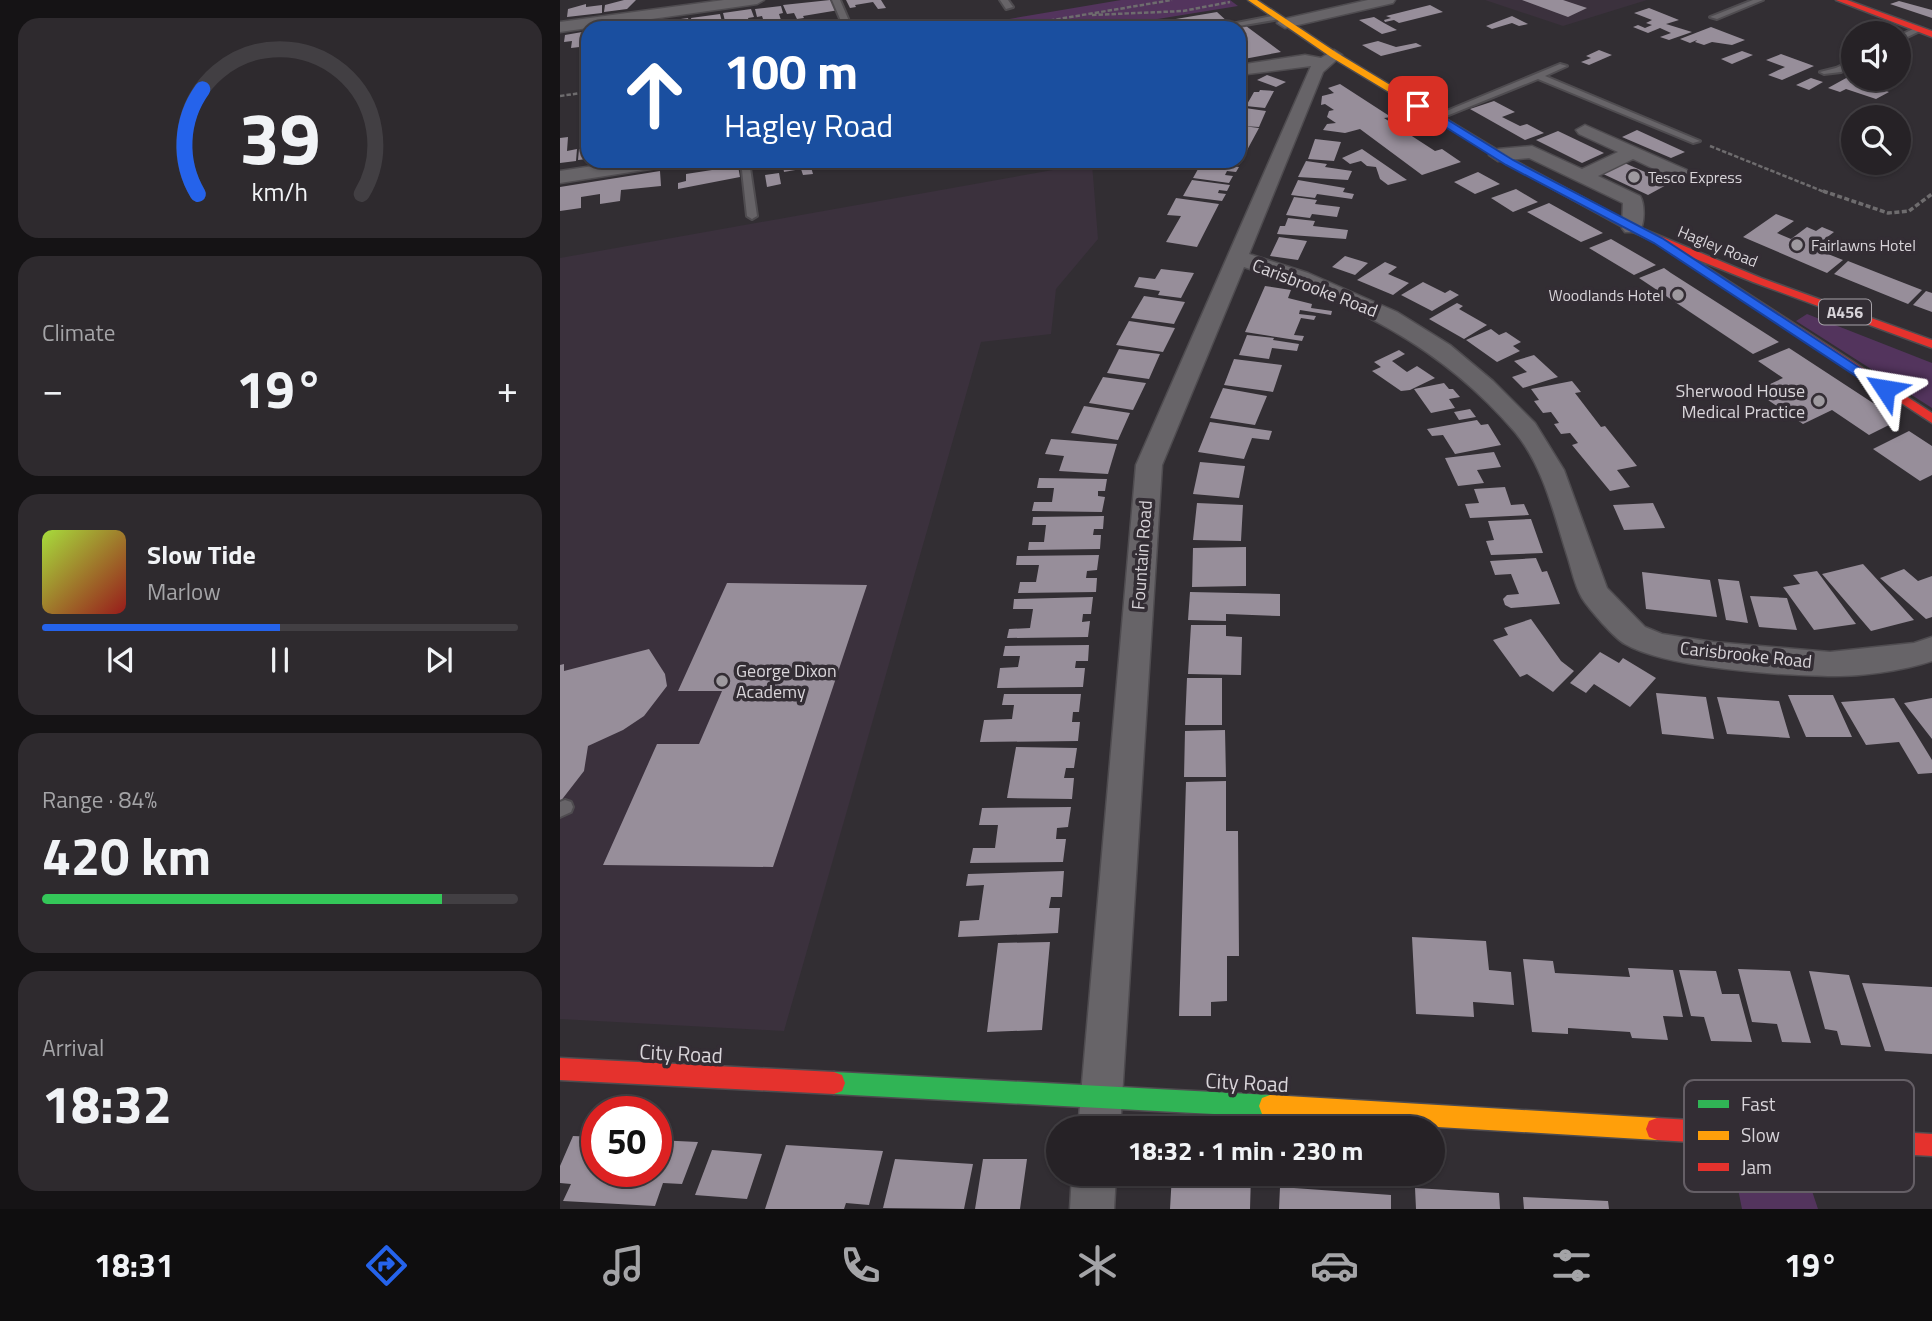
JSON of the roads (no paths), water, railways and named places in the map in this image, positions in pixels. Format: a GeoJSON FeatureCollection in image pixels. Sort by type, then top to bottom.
{"type":"FeatureCollection","features":[{"type":"Feature","properties":{"kind":"main road","name":"Hagley Road"},"geometry":{"type":"LineString","coordinates":[[1252,0],[1328,59],[1632,228],[1757,280],[1932,344]]}},
{"type":"Feature","properties":{"kind":"main road"},"geometry":{"type":"LineString","coordinates":[[1840,0],[1926,31]]}},
{"type":"Feature","properties":{"kind":"main road"},"geometry":{"type":"LineString","coordinates":[[1658,240],[1932,419]]}},
{"type":"Feature","properties":{"kind":"main road"},"geometry":{"type":"LineString","coordinates":[[1757,280],[1775,317]]}},
{"type":"Feature","properties":{"kind":"main road","name":"City Road"},"geometry":{"type":"LineString","coordinates":[[560,1069],[1101,1112],[1684,1135]]}},
{"type":"Feature","properties":{"kind":"main road","name":"City Road"},"geometry":{"type":"LineString","coordinates":[[1914,1144],[1932,1145]]}},
{"type":"Feature","properties":{"kind":"street"},"geometry":{"type":"LineString","coordinates":[[643,12],[654,0]]}},
{"type":"Feature","properties":{"kind":"street"},"geometry":{"type":"LineString","coordinates":[[604,21],[757,0]]}},
{"type":"Feature","properties":{"kind":"street"},"geometry":{"type":"LineString","coordinates":[[1281,20],[1388,0]]}},
{"type":"Feature","properties":{"kind":"street"},"geometry":{"type":"LineString","coordinates":[[560,27],[581,24]]}},
{"type":"Feature","properties":{"kind":"street"},"geometry":{"type":"LineString","coordinates":[[1246,69],[1328,59]]}},
{"type":"Feature","properties":{"kind":"street","name":"Fountain Road"},"geometry":{"type":"LineString","coordinates":[[1101,1112],[1149,465],[1315,71],[1328,59]]}},
{"type":"Feature","properties":{"kind":"street"},"geometry":{"type":"LineString","coordinates":[[1585,130],[1679,174]]}},
{"type":"Feature","properties":{"kind":"street"},"geometry":{"type":"LineString","coordinates":[[1498,155],[1532,152],[1633,200],[1632,228]]}},
{"type":"Feature","properties":{"kind":"street"},"geometry":{"type":"LineString","coordinates":[[1582,176],[1633,152]]}},
{"type":"Feature","properties":{"kind":"street"},"geometry":{"type":"LineString","coordinates":[[560,177],[618,168]]}},
{"type":"Feature","properties":{"kind":"street","name":"Carisbrooke Road"},"geometry":{"type":"LineString","coordinates":[[1238,258],[1300,278],[1389,317],[1442,350],[1484,386],[1526,429],[1555,476],[1594,593],[1634,635],[1659,645],[1713,654],[1830,664],[1914,655],[1932,649]]}},
{"type":"Feature","properties":{"kind":"street"},"geometry":{"type":"LineString","coordinates":[[1092,1209],[1093,1186]]}},
{"type":"Feature","properties":{"kind":"lane"},"geometry":{"type":"LineString","coordinates":[[836,0],[845,21]]}},
{"type":"Feature","properties":{"kind":"lane"},"geometry":{"type":"LineString","coordinates":[[1714,17],[1759,0]]}},
{"type":"Feature","properties":{"kind":"lane"},"geometry":{"type":"LineString","coordinates":[[1246,24],[1281,20]]}},
{"type":"Feature","properties":{"kind":"lane"},"geometry":{"type":"LineString","coordinates":[[1436,117],[1563,66]]}},
{"type":"Feature","properties":{"kind":"lane"},"geometry":{"type":"LineString","coordinates":[[1824,72],[1841,68]]}},
{"type":"Feature","properties":{"kind":"lane"},"geometry":{"type":"LineString","coordinates":[[1538,76],[1696,141]]}},
{"type":"Feature","properties":{"kind":"lane"},"geometry":{"type":"LineString","coordinates":[[746,168],[752,216]]}},
{"type":"Feature","properties":{"kind":"place","name":"Tesco Express"},"geometry":{"type":"Point","coordinates":[1634,177]}},
{"type":"Feature","properties":{"kind":"place","name":"Fairlawns Hotel"},"geometry":{"type":"Point","coordinates":[1797,245]}},
{"type":"Feature","properties":{"kind":"place","name":"Woodlands Hotel"},"geometry":{"type":"Point","coordinates":[1678,295]}},
{"type":"Feature","properties":{"kind":"place","name":"Sherwood House Medical Practice"},"geometry":{"type":"Point","coordinates":[1819,401]}},
{"type":"Feature","properties":{"kind":"place","name":"George Dixon Academy"},"geometry":{"type":"Point","coordinates":[722,681]}}]}
